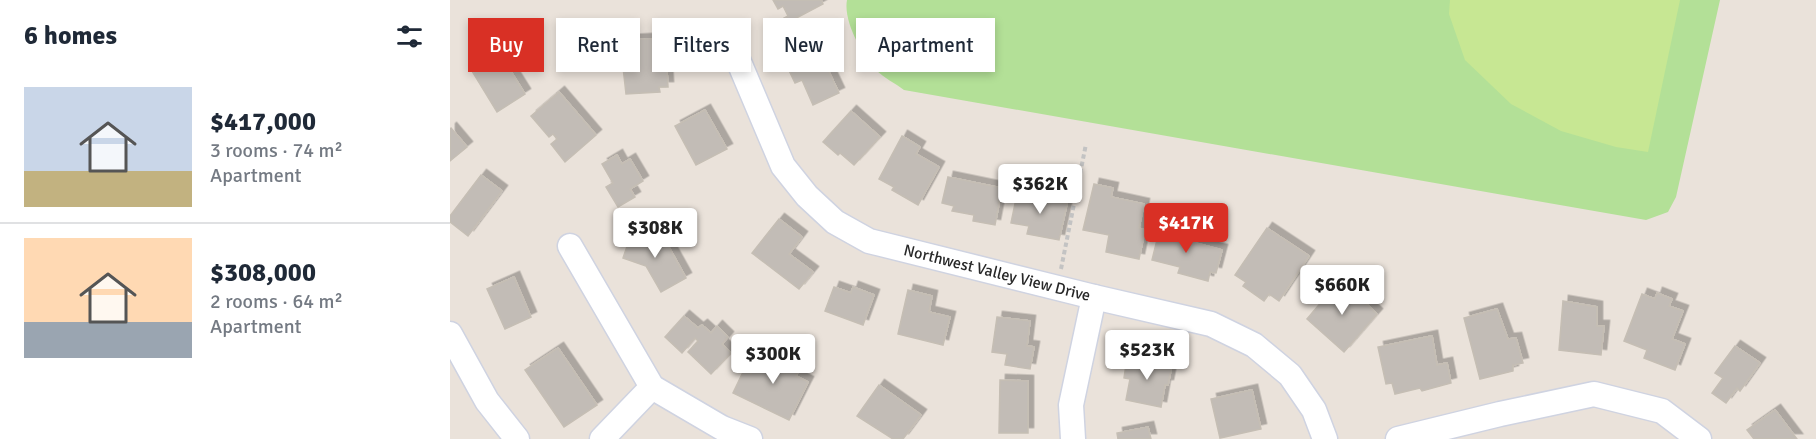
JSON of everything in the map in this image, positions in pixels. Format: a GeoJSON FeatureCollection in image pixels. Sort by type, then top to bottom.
{"type":"FeatureCollection","features":[{"type":"Feature","properties":{"kind":"street","name":"Northwest Valley View Drive"},"geometry":{"type":"LineString","coordinates":[[743,72],[783,166],[807,196],[835,222],[868,241],[1211,324],[1254,345],[1290,375],[1314,410],[1325,439]]}},
{"type":"Feature","properties":{"kind":"street"},"geometry":{"type":"LineString","coordinates":[[570,246],[652,387],[722,428],[750,439]]}},
{"type":"Feature","properties":{"kind":"street"},"geometry":{"type":"LineString","coordinates":[[1073,439],[1071,405],[1094,297]]}},
{"type":"Feature","properties":{"kind":"street"},"geometry":{"type":"LineString","coordinates":[[450,334],[487,401],[517,439]]}},
{"type":"Feature","properties":{"kind":"street"},"geometry":{"type":"LineString","coordinates":[[602,439],[652,387]]}},
{"type":"Feature","properties":{"kind":"street"},"geometry":{"type":"LineString","coordinates":[[1398,439],[1594,394],[1662,411],[1699,439]]}},
{"type":"Feature","properties":{"kind":"path"},"geometry":{"type":"LineString","coordinates":[[1058,287],[1086,144]]}},
{"type":"Feature","properties":{"kind":"green space"},"geometry":{"type":"Polygon","coordinates":[[[847,0],[1720,0],[1676,197],[1668,212],[1646,220],[904,90],[878,72],[995,72],[995,18],[856,18],[856,39],[848,18],[847,0]]]}},
{"type":"Feature","properties":{"kind":"green space"},"geometry":{"type":"Polygon","coordinates":[[[1450,0],[1680,0],[1648,152],[1616,147],[1561,131],[1511,104],[1465,60],[1449,14],[1450,0]]]}},
{"type":"Feature","properties":{"kind":"building"},"geometry":{"type":"Polygon","coordinates":[[[773,0],[821,0],[823,4],[796,18],[784,18],[788,16],[783,6],[778,9],[773,0]]]}},
{"type":"Feature","properties":{"kind":"building"},"geometry":{"type":"Polygon","coordinates":[[[640,39],[652,39],[652,72],[667,72],[668,87],[659,87],[660,92],[626,94],[624,72],[640,72],[640,39]]]}},
{"type":"Feature","properties":{"kind":"building"},"geometry":{"type":"Polygon","coordinates":[[[473,72],[511,72],[525,94],[497,112],[473,72]]]}},
{"type":"Feature","properties":{"kind":"building"},"geometry":{"type":"Polygon","coordinates":[[[790,72],[829,72],[839,93],[813,105],[802,80],[795,83],[790,72]]]}},
{"type":"Feature","properties":{"kind":"building"},"geometry":{"type":"Polygon","coordinates":[[[559,92],[596,135],[565,162],[551,144],[557,139],[553,134],[549,137],[531,116],[559,92]]]}},
{"type":"Feature","properties":{"kind":"building"},"geometry":{"type":"Polygon","coordinates":[[[705,110],[727,149],[696,165],[675,126],[705,110]]]}},
{"type":"Feature","properties":{"kind":"building"},"geometry":{"type":"Polygon","coordinates":[[[851,111],[880,137],[854,165],[823,142],[851,111]]]}},
{"type":"Feature","properties":{"kind":"building"},"geometry":{"type":"Polygon","coordinates":[[[450,129],[467,147],[450,161],[450,129]]]}},
{"type":"Feature","properties":{"kind":"building"},"geometry":{"type":"Polygon","coordinates":[[[902,136],[920,147],[916,154],[939,167],[918,205],[892,190],[894,187],[879,179],[902,136]]]}},
{"type":"Feature","properties":{"kind":"building"},"geometry":{"type":"Polygon","coordinates":[[[617,155],[622,164],[630,159],[643,181],[630,189],[635,197],[618,207],[606,187],[613,183],[602,164],[617,155]]]}},
{"type":"Feature","properties":{"kind":"building"},"geometry":{"type":"Polygon","coordinates":[[[481,175],[502,191],[468,236],[450,222],[450,216],[481,175]]]}},
{"type":"Feature","properties":{"kind":"building"},"geometry":{"type":"Polygon","coordinates":[[[948,177],[1002,188],[995,225],[973,221],[974,215],[952,211],[954,206],[942,203],[948,177]]]}},
{"type":"Feature","properties":{"kind":"building"},"geometry":{"type":"Polygon","coordinates":[[[1094,184],[1113,188],[1111,197],[1144,204],[1139,228],[1145,230],[1139,259],[1106,252],[1109,235],[1083,230],[1094,184]]]}},
{"type":"Feature","properties":{"kind":"building"},"geometry":{"type":"Polygon","coordinates":[[[1028,193],[1067,204],[1059,240],[1027,234],[1029,226],[1011,223],[1017,194],[1028,196],[1028,193]]]}},
{"type":"Feature","properties":{"kind":"building"},"geometry":{"type":"Polygon","coordinates":[[[779,219],[802,237],[789,254],[813,272],[799,289],[752,253],[779,219]]]}},
{"type":"Feature","properties":{"kind":"building"},"geometry":{"type":"Polygon","coordinates":[[[1176,227],[1191,231],[1188,241],[1222,250],[1216,273],[1210,272],[1208,281],[1178,273],[1180,267],[1152,260],[1160,228],[1175,232],[1176,227]]]}},
{"type":"Feature","properties":{"kind":"building"},"geometry":{"type":"Polygon","coordinates":[[[1267,228],[1309,256],[1279,301],[1269,294],[1264,301],[1243,286],[1246,282],[1235,275],[1267,228]]]}},
{"type":"Feature","properties":{"kind":"building"},"geometry":{"type":"Polygon","coordinates":[[[633,229],[665,240],[686,278],[661,292],[646,266],[623,258],[633,229]]]}},
{"type":"Feature","properties":{"kind":"building"},"geometry":{"type":"Polygon","coordinates":[[[514,277],[531,317],[505,329],[487,289],[514,277]]]}},
{"type":"Feature","properties":{"kind":"building"},"geometry":{"type":"Polygon","coordinates":[[[1341,279],[1377,314],[1344,352],[1307,319],[1341,279]]]}},
{"type":"Feature","properties":{"kind":"building"},"geometry":{"type":"Polygon","coordinates":[[[834,287],[851,293],[853,287],[874,295],[863,325],[825,311],[834,287]]]}},
{"type":"Feature","properties":{"kind":"building"},"geometry":{"type":"Polygon","coordinates":[[[908,290],[932,296],[929,312],[950,317],[943,345],[898,334],[908,290]]]}},
{"type":"Feature","properties":{"kind":"building"},"geometry":{"type":"Polygon","coordinates":[[[1657,293],[1672,299],[1669,306],[1683,311],[1672,339],[1685,344],[1675,370],[1644,358],[1647,350],[1624,341],[1642,294],[1655,299],[1657,293]]]}},
{"type":"Feature","properties":{"kind":"building"},"geometry":{"type":"Polygon","coordinates":[[[1563,301],[1597,307],[1597,326],[1604,326],[1601,355],[1559,350],[1563,301]]]}},
{"type":"Feature","properties":{"kind":"building"},"geometry":{"type":"Polygon","coordinates":[[[1497,309],[1508,339],[1516,338],[1523,363],[1513,365],[1513,371],[1480,379],[1464,318],[1497,309]]]}},
{"type":"Feature","properties":{"kind":"building"},"geometry":{"type":"Polygon","coordinates":[[[684,316],[698,328],[702,325],[711,333],[717,326],[728,337],[722,344],[731,353],[711,374],[688,352],[698,341],[695,338],[682,353],[665,337],[684,316]]]}},
{"type":"Feature","properties":{"kind":"building"},"geometry":{"type":"Polygon","coordinates":[[[997,317],[1030,321],[1027,346],[1034,347],[1030,369],[1005,365],[1007,354],[992,352],[997,317]]]}},
{"type":"Feature","properties":{"kind":"building"},"geometry":{"type":"Polygon","coordinates":[[[1432,336],[1437,365],[1447,363],[1451,383],[1422,391],[1420,388],[1395,394],[1392,383],[1386,384],[1378,347],[1432,336]]]}},
{"type":"Feature","properties":{"kind":"building"},"geometry":{"type":"Polygon","coordinates":[[[1735,346],[1760,363],[1740,391],[1737,388],[1726,403],[1712,393],[1723,378],[1715,373],[1735,346]]]}},
{"type":"Feature","properties":{"kind":"building"},"geometry":{"type":"Polygon","coordinates":[[[558,348],[597,405],[564,427],[525,370],[558,348]]]}},
{"type":"Feature","properties":{"kind":"building"},"geometry":{"type":"Polygon","coordinates":[[[764,349],[801,367],[796,376],[808,382],[789,420],[733,393],[744,370],[751,374],[764,349]]]}},
{"type":"Feature","properties":{"kind":"building"},"geometry":{"type":"Polygon","coordinates":[[[1127,358],[1172,365],[1161,407],[1126,400],[1130,379],[1124,378],[1127,358]]]}},
{"type":"Feature","properties":{"kind":"building"},"geometry":{"type":"Polygon","coordinates":[[[1000,380],[1028,381],[1028,433],[999,433],[1000,380]]]}},
{"type":"Feature","properties":{"kind":"building"},"geometry":{"type":"Polygon","coordinates":[[[879,385],[921,415],[903,439],[893,439],[857,416],[879,385]]]}},
{"type":"Feature","properties":{"kind":"building"},"geometry":{"type":"Polygon","coordinates":[[[1252,390],[1261,429],[1220,438],[1211,399],[1252,390]]]}},
{"type":"Feature","properties":{"kind":"building"},"geometry":{"type":"Polygon","coordinates":[[[1775,410],[1797,439],[1754,439],[1747,430],[1775,410]]]}},
{"type":"Feature","properties":{"kind":"building"},"geometry":{"type":"Polygon","coordinates":[[[1148,427],[1151,439],[1118,439],[1117,433],[1148,427]]]}}]}
